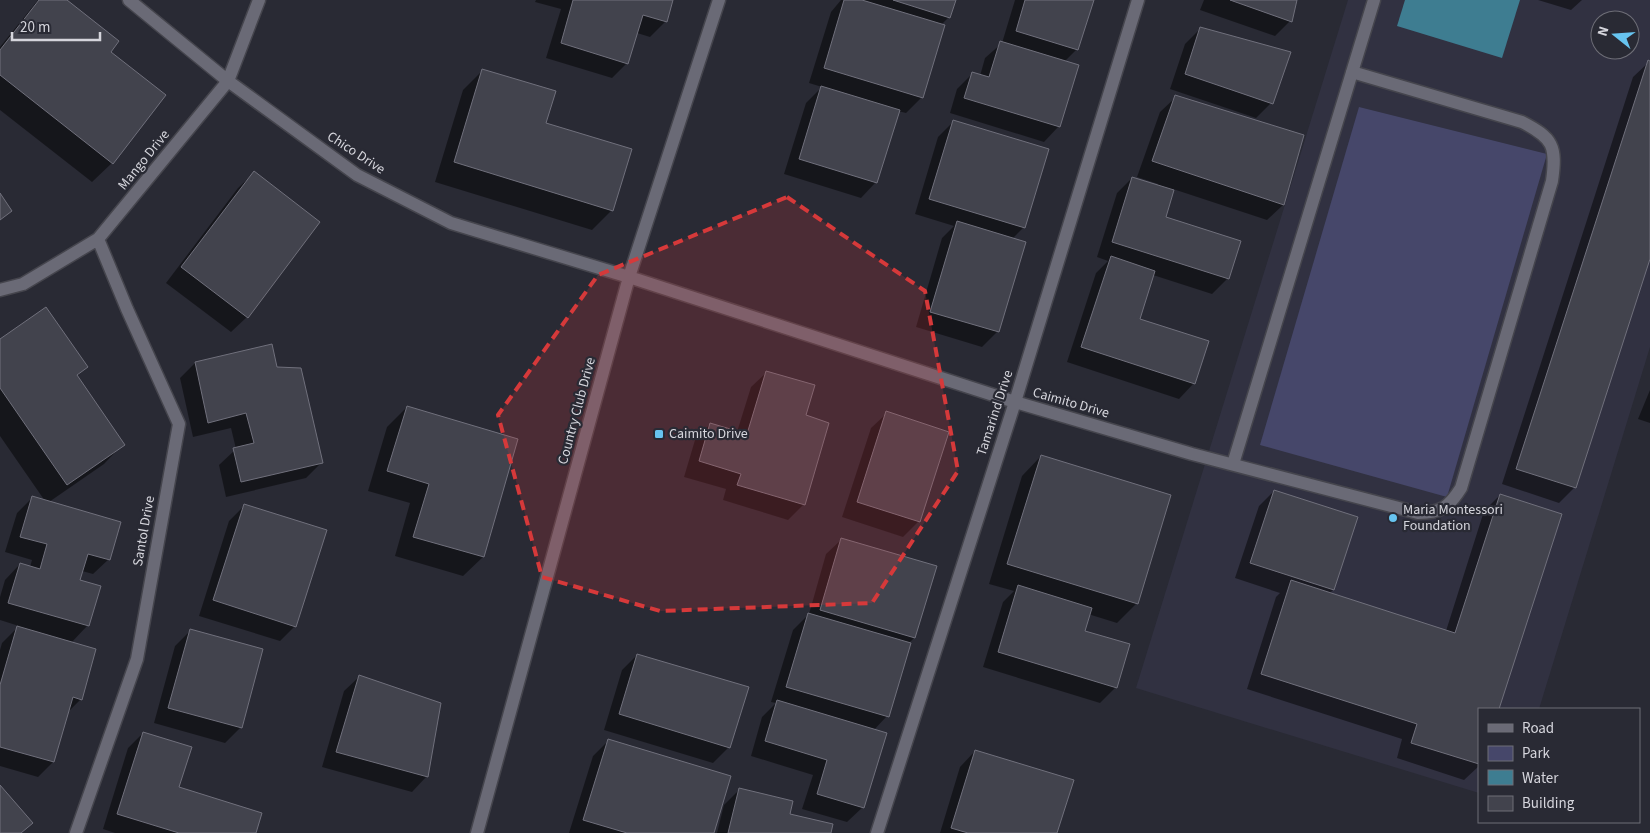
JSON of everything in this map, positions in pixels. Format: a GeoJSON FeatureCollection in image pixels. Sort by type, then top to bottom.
{"type":"FeatureCollection","features":[{"type":"Feature","properties":{"kind":"street","name":"Chico Drive"},"geometry":{"type":"LineString","coordinates":[[129,0],[228,81],[357,175],[450,222],[629,277]]}},
{"type":"Feature","properties":{"kind":"street","name":"Mango Drive"},"geometry":{"type":"LineString","coordinates":[[0,290],[23,284],[98,240],[228,81],[259,0]]}},
{"type":"Feature","properties":{"kind":"street","name":"Country Club Drive"},"geometry":{"type":"LineString","coordinates":[[477,833],[629,277],[719,0]]}},
{"type":"Feature","properties":{"kind":"street","name":"Tamarind Drive"},"geometry":{"type":"LineString","coordinates":[[877,833],[1015,402],[1138,0]]}},
{"type":"Feature","properties":{"kind":"street"},"geometry":{"type":"LineString","coordinates":[[1233,464],[1374,0]]}},
{"type":"Feature","properties":{"kind":"street","name":"Caimito Drive"},"geometry":{"type":"LineString","coordinates":[[629,277],[1015,402],[1192,454],[1418,513],[1432,513],[1442,510],[1454,500],[1461,488],[1552,181],[1555,161],[1551,143],[1539,131],[1522,122],[1352,72]]}},
{"type":"Feature","properties":{"kind":"street","name":"Santol Drive"},"geometry":{"type":"LineString","coordinates":[[76,833],[137,660],[179,424],[98,240]]}},
{"type":"Feature","properties":{"kind":"highlighted area"},"geometry":{"type":"Polygon","coordinates":[[[787,197],[925,291],[958,471],[872,603],[660,611],[542,577],[498,415],[598,275],[787,197]]]}},
{"type":"Feature","properties":{"kind":"shaded area","name":"Maria Montessori Foundation"},"geometry":{"type":"Polygon","coordinates":[[[1348,0],[1650,0],[1650,347],[1539,708],[1478,708],[1478,793],[1136,688],[1348,0]]]}},
{"type":"Feature","properties":{"kind":"green space"},"geometry":{"type":"Polygon","coordinates":[[[1359,107],[1547,154],[1447,497],[1260,445],[1359,107]]]}},
{"type":"Feature","properties":{"kind":"water"},"geometry":{"type":"Polygon","coordinates":[[[1405,0],[1520,0],[1502,58],[1397,26],[1405,0]]]}},
{"type":"Feature","properties":{"kind":"building"},"geometry":{"type":"Polygon","coordinates":[[[39,0],[67,0],[119,41],[111,52],[166,95],[113,164],[0,75],[0,50],[39,0]]]}},
{"type":"Feature","properties":{"kind":"building"},"geometry":{"type":"Polygon","coordinates":[[[573,0],[673,0],[667,22],[643,15],[628,64],[561,43],[573,0]]]}},
{"type":"Feature","properties":{"kind":"building"},"geometry":{"type":"Polygon","coordinates":[[[844,0],[862,0],[945,25],[923,98],[824,68],[844,0]]]}},
{"type":"Feature","properties":{"kind":"building"},"geometry":{"type":"Polygon","coordinates":[[[893,0],[956,0],[950,18],[893,0]]]}},
{"type":"Feature","properties":{"kind":"building"},"geometry":{"type":"Polygon","coordinates":[[[1025,0],[1094,0],[1078,50],[1016,31],[1025,0]]]}},
{"type":"Feature","properties":{"kind":"building"},"geometry":{"type":"Polygon","coordinates":[[[1230,0],[1297,0],[1292,22],[1230,0]]]}},
{"type":"Feature","properties":{"kind":"building"},"geometry":{"type":"Polygon","coordinates":[[[1200,27],[1291,52],[1273,104],[1185,74],[1200,27]]]}},
{"type":"Feature","properties":{"kind":"building"},"geometry":{"type":"Polygon","coordinates":[[[1000,41],[1079,65],[1060,127],[964,98],[972,72],[989,77],[1000,41]]]}},
{"type":"Feature","properties":{"kind":"building"},"geometry":{"type":"Polygon","coordinates":[[[1648,60],[1650,61],[1650,259],[1576,488],[1516,469],[1648,60]]]}},
{"type":"Feature","properties":{"kind":"building"},"geometry":{"type":"Polygon","coordinates":[[[482,69],[556,91],[546,123],[632,149],[613,211],[454,162],[482,69]]]}},
{"type":"Feature","properties":{"kind":"building"},"geometry":{"type":"Polygon","coordinates":[[[821,86],[900,110],[877,183],[799,159],[821,86]]]}},
{"type":"Feature","properties":{"kind":"building"},"geometry":{"type":"Polygon","coordinates":[[[1175,95],[1304,135],[1284,205],[1152,161],[1175,95]]]}},
{"type":"Feature","properties":{"kind":"building"},"geometry":{"type":"Polygon","coordinates":[[[953,120],[1049,149],[1025,228],[929,199],[953,120]]]}},
{"type":"Feature","properties":{"kind":"building"},"geometry":{"type":"Polygon","coordinates":[[[254,171],[320,222],[248,318],[181,267],[254,171]]]}},
{"type":"Feature","properties":{"kind":"building"},"geometry":{"type":"Polygon","coordinates":[[[1132,177],[1174,190],[1166,217],[1241,241],[1229,279],[1112,242],[1132,177]]]}},
{"type":"Feature","properties":{"kind":"building"},"geometry":{"type":"Polygon","coordinates":[[[0,193],[12,211],[0,220],[0,193]]]}},
{"type":"Feature","properties":{"kind":"building"},"geometry":{"type":"Polygon","coordinates":[[[957,221],[1026,242],[999,332],[930,312],[957,221]]]}},
{"type":"Feature","properties":{"kind":"building"},"geometry":{"type":"Polygon","coordinates":[[[1111,256],[1155,271],[1140,319],[1209,341],[1195,384],[1081,347],[1111,256]]]}},
{"type":"Feature","properties":{"kind":"building"},"geometry":{"type":"Polygon","coordinates":[[[46,307],[88,367],[77,375],[125,445],[67,485],[0,388],[0,339],[46,307]]]}},
{"type":"Feature","properties":{"kind":"building"},"geometry":{"type":"Polygon","coordinates":[[[272,344],[277,367],[301,368],[323,463],[241,482],[233,448],[254,443],[246,413],[208,423],[195,362],[272,344]]]}},
{"type":"Feature","properties":{"kind":"building"},"geometry":{"type":"Polygon","coordinates":[[[766,371],[815,385],[806,415],[829,423],[805,505],[737,485],[741,474],[699,461],[710,423],[747,434],[766,371]]]}},
{"type":"Feature","properties":{"kind":"building"},"geometry":{"type":"Polygon","coordinates":[[[407,406],[518,439],[484,557],[413,537],[429,484],[387,471],[407,406]]]}},
{"type":"Feature","properties":{"kind":"building"},"geometry":{"type":"Polygon","coordinates":[[[886,411],[949,432],[920,522],[857,502],[886,411]]]}},
{"type":"Feature","properties":{"kind":"building"},"geometry":{"type":"Polygon","coordinates":[[[1041,455],[1171,495],[1138,604],[1007,564],[1041,455]]]}},
{"type":"Feature","properties":{"kind":"building"},"geometry":{"type":"Polygon","coordinates":[[[1274,490],[1358,517],[1334,590],[1250,563],[1274,490]]]}},
{"type":"Feature","properties":{"kind":"building"},"geometry":{"type":"Polygon","coordinates":[[[1500,494],[1562,514],[1499,708],[1478,708],[1478,764],[1411,743],[1417,724],[1261,674],[1291,580],[1455,633],[1500,494]]]}},
{"type":"Feature","properties":{"kind":"building"},"geometry":{"type":"Polygon","coordinates":[[[32,496],[121,522],[110,560],[88,554],[80,580],[101,586],[89,626],[8,603],[20,563],[40,569],[47,544],[20,537],[32,496]]]}},
{"type":"Feature","properties":{"kind":"building"},"geometry":{"type":"Polygon","coordinates":[[[244,504],[327,530],[296,627],[213,600],[244,504]]]}},
{"type":"Feature","properties":{"kind":"building"},"geometry":{"type":"Polygon","coordinates":[[[841,538],[937,566],[915,638],[820,610],[841,538]]]}},
{"type":"Feature","properties":{"kind":"building"},"geometry":{"type":"Polygon","coordinates":[[[1018,585],[1092,608],[1085,631],[1130,644],[1117,688],[998,652],[1018,585]]]}},
{"type":"Feature","properties":{"kind":"building"},"geometry":{"type":"Polygon","coordinates":[[[808,613],[911,643],[889,717],[786,687],[808,613]]]}},
{"type":"Feature","properties":{"kind":"building"},"geometry":{"type":"Polygon","coordinates":[[[17,626],[96,649],[82,700],[73,697],[54,762],[0,747],[0,685],[17,626]]]}},
{"type":"Feature","properties":{"kind":"building"},"geometry":{"type":"Polygon","coordinates":[[[190,629],[263,649],[242,728],[168,708],[190,629]]]}},
{"type":"Feature","properties":{"kind":"building"},"geometry":{"type":"Polygon","coordinates":[[[637,654],[749,687],[730,748],[619,714],[637,654]]]}},
{"type":"Feature","properties":{"kind":"building"},"geometry":{"type":"Polygon","coordinates":[[[359,675],[441,703],[428,777],[336,752],[359,675]]]}},
{"type":"Feature","properties":{"kind":"building"},"geometry":{"type":"Polygon","coordinates":[[[777,700],[887,733],[864,808],[817,794],[827,760],[765,741],[777,700]]]}},
{"type":"Feature","properties":{"kind":"building"},"geometry":{"type":"Polygon","coordinates":[[[143,732],[192,747],[179,787],[262,813],[256,833],[179,833],[117,814],[143,732]]]}},
{"type":"Feature","properties":{"kind":"building"},"geometry":{"type":"Polygon","coordinates":[[[608,739],[731,776],[714,833],[627,833],[583,820],[608,739]]]}},
{"type":"Feature","properties":{"kind":"building"},"geometry":{"type":"Polygon","coordinates":[[[975,750],[1074,780],[1057,833],[968,833],[951,828],[975,750]]]}},
{"type":"Feature","properties":{"kind":"building"},"geometry":{"type":"Polygon","coordinates":[[[0,785],[33,823],[21,833],[0,833],[0,785]]]}},
{"type":"Feature","properties":{"kind":"building"},"geometry":{"type":"Polygon","coordinates":[[[739,788],[793,801],[790,814],[833,824],[831,833],[728,833],[739,788]]]}},
{"type":"Feature","properties":{"kind":"place","name":"Caimito Drive"},"geometry":{"type":"Point","coordinates":[659,434]}},
{"type":"Feature","properties":{"kind":"place","name":"Maria Montessori Foundation"},"geometry":{"type":"Point","coordinates":[1393,518]}}]}
